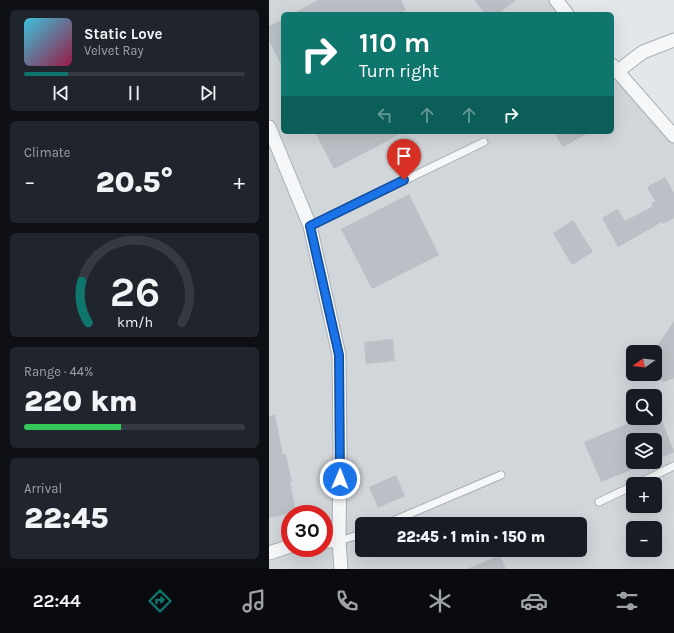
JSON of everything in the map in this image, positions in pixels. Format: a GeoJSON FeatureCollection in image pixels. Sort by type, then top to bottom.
{"type":"FeatureCollection","features":[{"type":"Feature","properties":{"kind":"street"},"geometry":{"type":"LineString","coordinates":[[556,0],[565,12]]}},
{"type":"Feature","properties":{"kind":"street"},"geometry":{"type":"LineString","coordinates":[[674,40],[643,52],[615,68],[674,136]]}},
{"type":"Feature","properties":{"kind":"street"},"geometry":{"type":"LineString","coordinates":[[269,127],[310,226],[339,355],[339,541],[341,569]]}},
{"type":"Feature","properties":{"kind":"street"},"geometry":{"type":"LineString","coordinates":[[333,541],[339,541]]}},
{"type":"Feature","properties":{"kind":"street"},"geometry":{"type":"LineString","coordinates":[[269,553],[281,549]]}},
{"type":"Feature","properties":{"kind":"lane"},"geometry":{"type":"LineString","coordinates":[[310,226],[484,142]]}},
{"type":"Feature","properties":{"kind":"lane"},"geometry":{"type":"LineString","coordinates":[[651,477],[674,466]]}},
{"type":"Feature","properties":{"kind":"lane"},"geometry":{"type":"LineString","coordinates":[[402,517],[501,475]]}},
{"type":"Feature","properties":{"kind":"lane"},"geometry":{"type":"LineString","coordinates":[[599,502],[626,489]]}},
{"type":"Feature","properties":{"kind":"lane"},"geometry":{"type":"LineString","coordinates":[[339,541],[355,536]]}},
{"type":"Feature","properties":{"kind":"shaded area"},"geometry":{"type":"Polygon","coordinates":[[[269,0],[550,0],[560,12],[281,12],[281,134],[614,134],[614,73],[674,143],[674,569],[269,569],[269,0]]]}},
{"type":"Feature","properties":{"kind":"building"},"geometry":{"type":"Polygon","coordinates":[[[318,0],[401,0],[406,10],[402,12],[296,12],[318,0]]]}},
{"type":"Feature","properties":{"kind":"building"},"geometry":{"type":"Polygon","coordinates":[[[474,0],[516,0],[501,12],[483,12],[474,0]]]}},
{"type":"Feature","properties":{"kind":"building"},"geometry":{"type":"Polygon","coordinates":[[[281,20],[281,65],[269,41],[269,26],[281,20]]]}},
{"type":"Feature","properties":{"kind":"building"},"geometry":{"type":"Polygon","coordinates":[[[316,134],[400,134],[334,169],[316,134]]]}},
{"type":"Feature","properties":{"kind":"building"},"geometry":{"type":"Polygon","coordinates":[[[555,134],[586,134],[563,147],[555,134]]]}},
{"type":"Feature","properties":{"kind":"building"},"geometry":{"type":"Polygon","coordinates":[[[665,177],[674,193],[674,218],[663,224],[662,222],[618,247],[602,218],[618,209],[625,221],[653,206],[651,204],[655,201],[647,187],[665,177]]]}},
{"type":"Feature","properties":{"kind":"building"},"geometry":{"type":"Polygon","coordinates":[[[409,194],[439,255],[372,289],[341,229],[409,194]]]}},
{"type":"Feature","properties":{"kind":"building"},"geometry":{"type":"Polygon","coordinates":[[[573,220],[593,252],[572,265],[553,233],[573,220]]]}},
{"type":"Feature","properties":{"kind":"building"},"geometry":{"type":"Polygon","coordinates":[[[674,321],[674,378],[664,382],[662,381],[662,345],[658,345],[674,321]]]}},
{"type":"Feature","properties":{"kind":"building"},"geometry":{"type":"Polygon","coordinates":[[[393,339],[395,361],[366,364],[364,342],[393,339]]]}},
{"type":"Feature","properties":{"kind":"building"},"geometry":{"type":"Polygon","coordinates":[[[275,415],[283,454],[286,454],[292,482],[290,482],[295,505],[281,505],[281,515],[269,518],[269,416],[275,415]]]}},
{"type":"Feature","properties":{"kind":"building"},"geometry":{"type":"Polygon","coordinates":[[[662,421],[674,452],[662,457],[662,433],[626,433],[626,469],[634,469],[601,482],[584,442],[626,424],[662,425],[662,421]]]}},
{"type":"Feature","properties":{"kind":"building"},"geometry":{"type":"Polygon","coordinates":[[[396,475],[405,496],[378,508],[369,487],[396,475]]]}},
{"type":"Feature","properties":{"kind":"building"},"geometry":{"type":"Polygon","coordinates":[[[495,557],[501,557],[506,569],[467,569],[495,557]]]}},
{"type":"Feature","properties":{"kind":"route"},"geometry":{"type":"LineString","coordinates":[[340,479],[339,355],[310,226],[404,180]]}}]}
